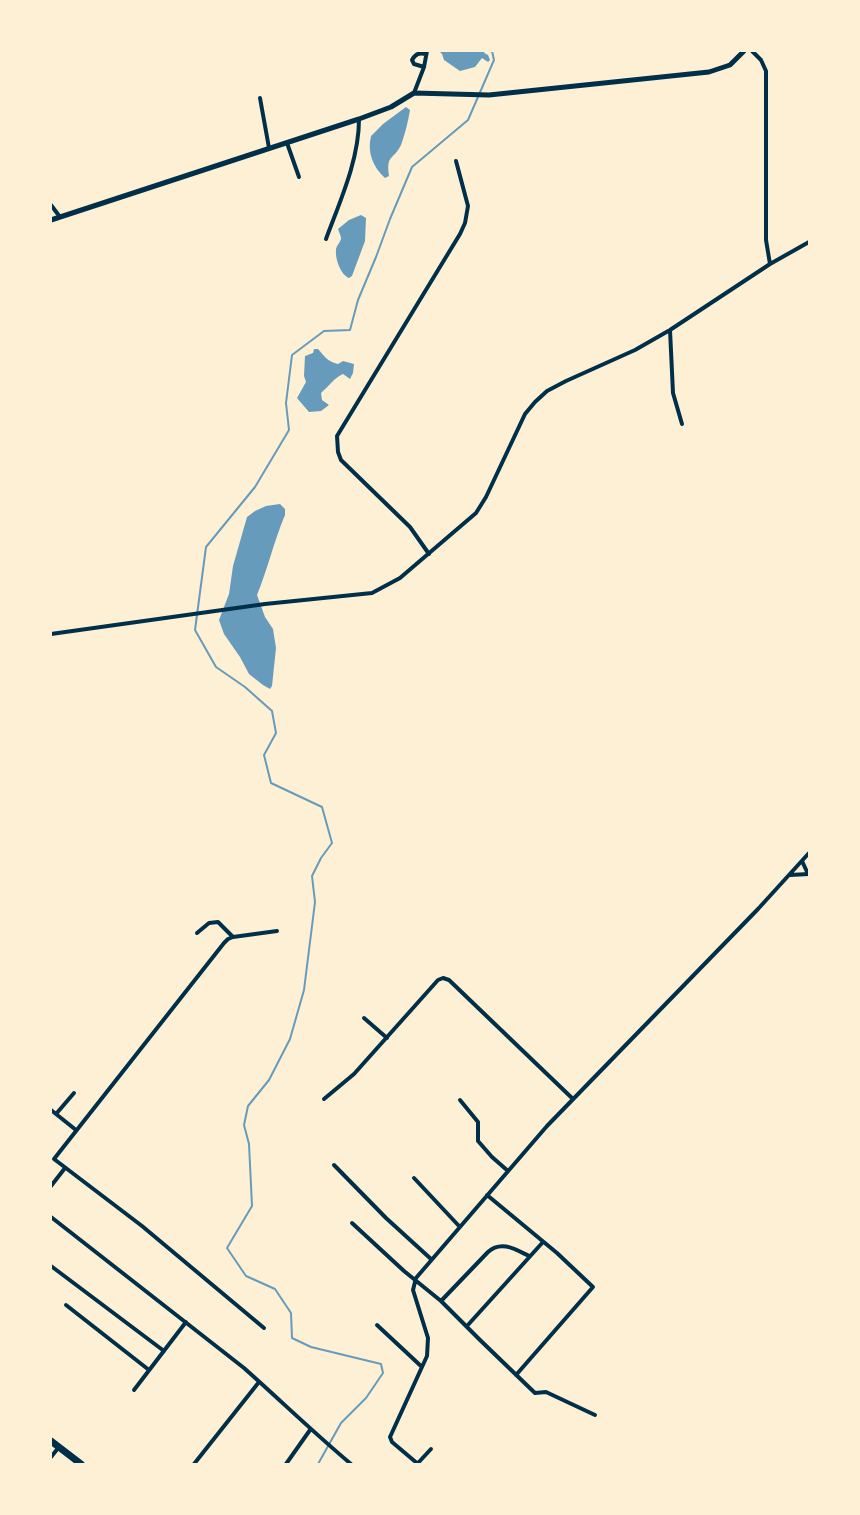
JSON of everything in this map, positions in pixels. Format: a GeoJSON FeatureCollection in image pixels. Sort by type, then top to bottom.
{"type":"FeatureCollection","features":[{"type":"Feature","properties":{"kind":"highway"},"geometry":{"type":"LineString","coordinates":[[51,1441],[81,1464]]}},
{"type":"Feature","properties":{"kind":"street"},"geometry":{"type":"LineString","coordinates":[[51,220],[359,119],[391,107],[416,94],[475,96],[709,72],[730,65],[744,51]]}},
{"type":"Feature","properties":{"kind":"street"},"geometry":{"type":"LineString","coordinates":[[752,51],[761,60],[766,71],[766,240],[770,264]]}},
{"type":"Feature","properties":{"kind":"street"},"geometry":{"type":"LineString","coordinates":[[416,94],[424,67],[427,53],[415,55],[412,62],[424,67]]}},
{"type":"Feature","properties":{"kind":"street"},"geometry":{"type":"LineString","coordinates":[[260,98],[269,148]]}},
{"type":"Feature","properties":{"kind":"street"},"geometry":{"type":"LineString","coordinates":[[326,239],[351,169],[359,133],[359,119]]}},
{"type":"Feature","properties":{"kind":"street"},"geometry":{"type":"LineString","coordinates":[[287,143],[299,177]]}},
{"type":"Feature","properties":{"kind":"street"},"geometry":{"type":"LineString","coordinates":[[429,554],[410,527],[341,460],[338,452],[337,436],[466,223],[468,206],[456,161]]}},
{"type":"Feature","properties":{"kind":"street"},"geometry":{"type":"LineString","coordinates":[[51,205],[60,217]]}},
{"type":"Feature","properties":{"kind":"street"},"geometry":{"type":"LineString","coordinates":[[51,634],[265,604],[372,593],[400,578],[476,513],[486,497],[525,414],[547,391],[627,354],[670,330],[770,264],[809,242]]}},
{"type":"Feature","properties":{"kind":"street"},"geometry":{"type":"LineString","coordinates":[[670,330],[673,392],[682,424]]}},
{"type":"Feature","properties":{"kind":"street"},"geometry":{"type":"LineString","coordinates":[[431,1449],[418,1464],[392,1442],[390,1437],[427,1356],[428,1338],[414,1294],[415,1280],[431,1259],[573,1099],[758,909],[809,853]]}},
{"type":"Feature","properties":{"kind":"street"},"geometry":{"type":"LineString","coordinates":[[790,875],[809,874],[802,861]]}},
{"type":"Feature","properties":{"kind":"street"},"geometry":{"type":"LineString","coordinates":[[197,933],[209,923],[218,922],[233,937]]}},
{"type":"Feature","properties":{"kind":"street"},"geometry":{"type":"LineString","coordinates":[[264,1328],[142,1226],[52,1157],[76,1130],[228,939],[278,931]]}},
{"type":"Feature","properties":{"kind":"street"},"geometry":{"type":"LineString","coordinates":[[324,1099],[354,1074],[441,978],[446,979],[573,1099]]}},
{"type":"Feature","properties":{"kind":"street"},"geometry":{"type":"LineString","coordinates":[[364,1018],[387,1038]]}},
{"type":"Feature","properties":{"kind":"street"},"geometry":{"type":"LineString","coordinates":[[56,1114],[74,1093]]}},
{"type":"Feature","properties":{"kind":"street"},"geometry":{"type":"LineString","coordinates":[[460,1100],[478,1122],[478,1141],[508,1171]]}},
{"type":"Feature","properties":{"kind":"street"},"geometry":{"type":"LineString","coordinates":[[51,1110],[76,1130]]}},
{"type":"Feature","properties":{"kind":"street"},"geometry":{"type":"LineString","coordinates":[[334,1166],[386,1218],[431,1259]]}},
{"type":"Feature","properties":{"kind":"street"},"geometry":{"type":"LineString","coordinates":[[51,1186],[65,1168]]}},
{"type":"Feature","properties":{"kind":"street"},"geometry":{"type":"LineString","coordinates":[[414,1178],[460,1226]]}},
{"type":"Feature","properties":{"kind":"street"},"geometry":{"type":"LineString","coordinates":[[487,1195],[590,1283],[593,1289],[516,1375]]}},
{"type":"Feature","properties":{"kind":"street"},"geometry":{"type":"LineString","coordinates":[[51,1217],[186,1322],[260,1382],[310,1430],[351,1464]]}},
{"type":"Feature","properties":{"kind":"street"},"geometry":{"type":"LineString","coordinates":[[352,1223],[415,1280],[441,1300],[535,1393],[546,1392],[595,1415]]}},
{"type":"Feature","properties":{"kind":"street"},"geometry":{"type":"LineString","coordinates":[[467,1326],[543,1242]]}},
{"type":"Feature","properties":{"kind":"street"},"geometry":{"type":"LineString","coordinates":[[441,1300],[494,1247],[506,1246],[529,1256]]}},
{"type":"Feature","properties":{"kind":"street"},"geometry":{"type":"LineString","coordinates":[[51,1266],[164,1351]]}},
{"type":"Feature","properties":{"kind":"street"},"geometry":{"type":"LineString","coordinates":[[66,1305],[149,1370]]}},
{"type":"Feature","properties":{"kind":"street"},"geometry":{"type":"LineString","coordinates":[[134,1390],[186,1322]]}},
{"type":"Feature","properties":{"kind":"street"},"geometry":{"type":"LineString","coordinates":[[376,1324],[422,1367]]}},
{"type":"Feature","properties":{"kind":"street"},"geometry":{"type":"LineString","coordinates":[[194,1464],[260,1382]]}},
{"type":"Feature","properties":{"kind":"street"},"geometry":{"type":"LineString","coordinates":[[286,1464],[310,1430]]}},
{"type":"Feature","properties":{"kind":"street"},"geometry":{"type":"LineString","coordinates":[[51,1457],[59,1447]]}},
{"type":"Feature","properties":{"kind":"water"},"geometry":{"type":"Polygon","coordinates":[[[439,51],[485,51],[484,53],[488,55],[490,60],[488,62],[482,58],[475,67],[460,71],[444,60],[439,51]]]}},
{"type":"Feature","properties":{"kind":"water"},"geometry":{"type":"Polygon","coordinates":[[[406,107],[410,110],[404,137],[398,150],[389,161],[389,176],[385,178],[377,169],[372,159],[370,148],[371,136],[383,124],[406,107]]]}},
{"type":"Feature","properties":{"kind":"water"},"geometry":{"type":"Polygon","coordinates":[[[361,215],[366,218],[365,241],[352,276],[349,278],[343,274],[336,258],[336,249],[341,239],[338,229],[349,220],[361,215]]]}},
{"type":"Feature","properties":{"kind":"water"},"geometry":{"type":"Polygon","coordinates":[[[314,349],[318,349],[332,362],[338,364],[343,361],[354,364],[353,373],[350,379],[343,374],[340,375],[321,393],[322,400],[329,405],[321,411],[309,412],[297,398],[306,382],[304,376],[305,356],[313,353],[314,349]]]}},
{"type":"Feature","properties":{"kind":"water"},"geometry":{"type":"Polygon","coordinates":[[[280,504],[285,509],[285,515],[257,595],[265,617],[273,629],[276,648],[272,686],[270,689],[249,674],[240,657],[224,634],[219,620],[229,594],[233,566],[247,517],[266,506],[280,504]]]}},
{"type":"Feature","properties":{"kind":"waterway"},"geometry":{"type":"LineString","coordinates":[[318,1464],[341,1423],[366,1398],[383,1373],[381,1364],[311,1347],[292,1338],[291,1313],[275,1289],[246,1276],[227,1248],[252,1206],[249,1144],[244,1125],[248,1106],[269,1080],[290,1039],[304,990],[315,902],[312,876],[321,858],[332,843],[322,807],[271,783],[264,755],[276,733],[272,711],[245,687],[216,667],[195,630],[206,547],[255,487],[289,430],[286,403],[292,355],[324,331],[350,330],[358,300],[412,167],[468,120],[494,60],[492,51]]}}]}
